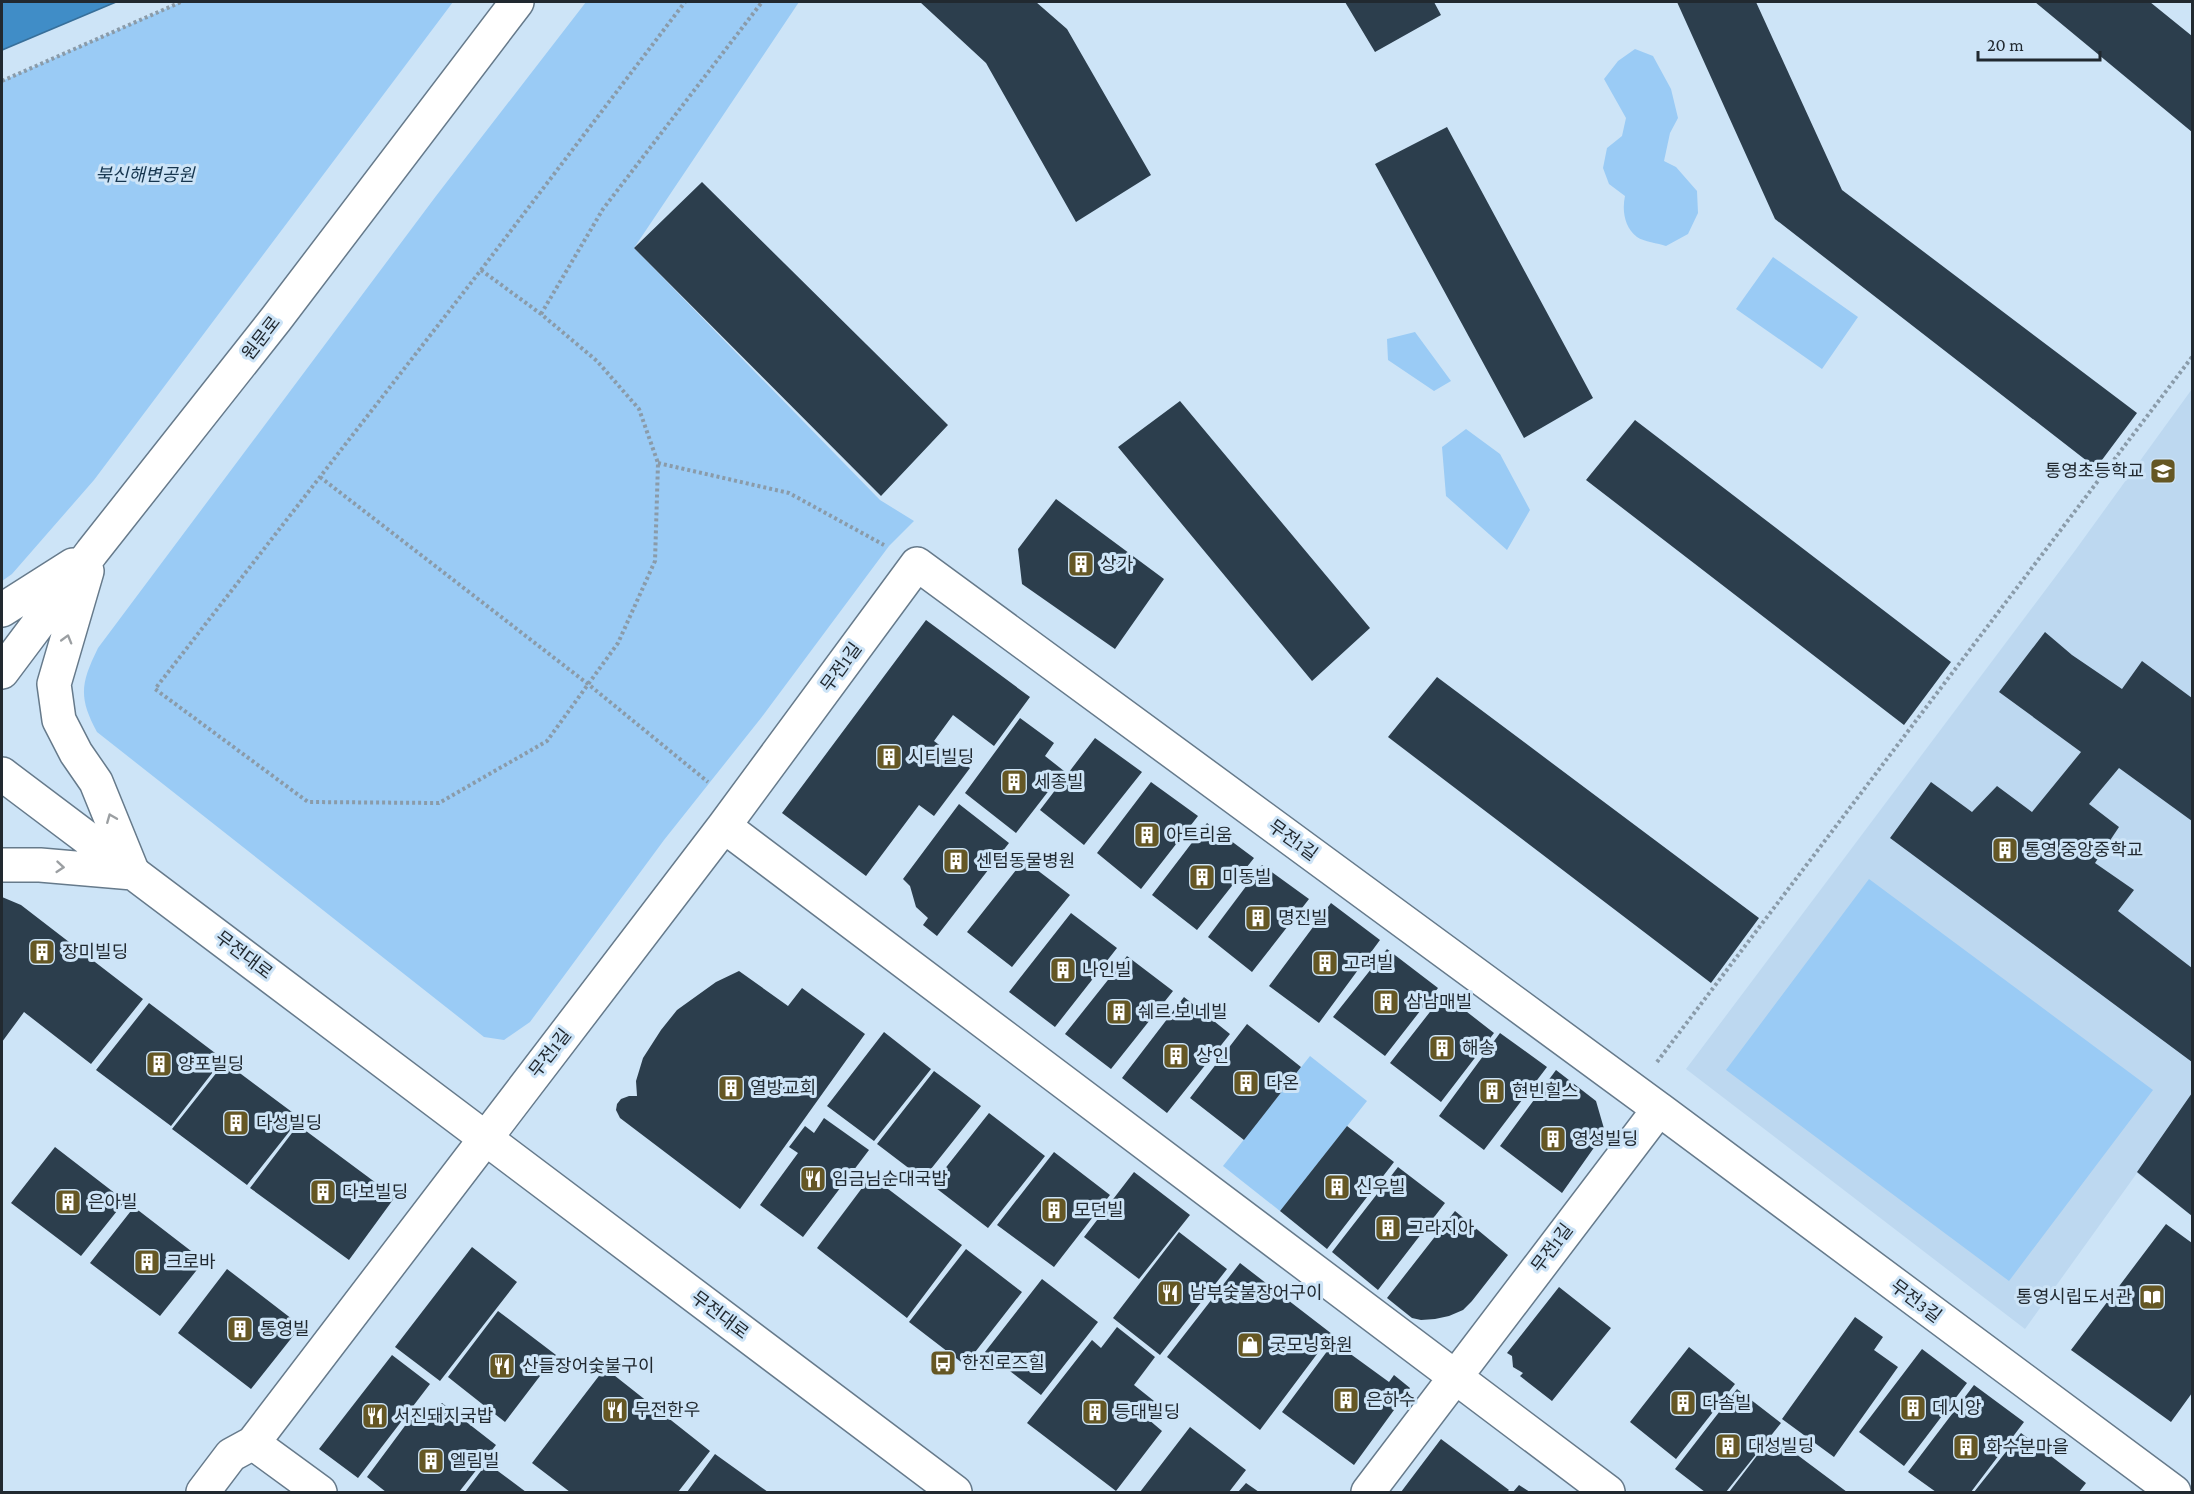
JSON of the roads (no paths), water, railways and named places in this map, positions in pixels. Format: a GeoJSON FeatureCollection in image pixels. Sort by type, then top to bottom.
{"type":"FeatureCollection","features":[{"type":"Feature","properties":{"kind":"street","name":"원문로"},"geometry":{"type":"LineString","coordinates":[[2,672],[92,552],[276,319],[517,2]]}},
{"type":"Feature","properties":{"kind":"street"},"geometry":{"type":"LineString","coordinates":[[2,610],[92,552]]}},
{"type":"Feature","properties":{"kind":"street"},"geometry":{"type":"LineString","coordinates":[[2,865],[40,865],[134,873],[96,782],[76,753],[59,720],[54,684],[92,552]]}},
{"type":"Feature","properties":{"kind":"street","name":"무전1길"},"geometry":{"type":"LineString","coordinates":[[485,1137],[731,816],[917,564],[1647,1100],[1454,1376],[1368,1492]]}},
{"type":"Feature","properties":{"kind":"street","name":"무전대로"},"geometry":{"type":"LineString","coordinates":[[2,774],[955,1492]]}},
{"type":"Feature","properties":{"kind":"street"},"geometry":{"type":"LineString","coordinates":[[731,816],[1454,1376],[1608,1492]]}},
{"type":"Feature","properties":{"kind":"street","name":"무전3길"},"geometry":{"type":"LineString","coordinates":[[1647,1100],[2174,1492]]}},
{"type":"Feature","properties":{"kind":"street"},"geometry":{"type":"LineString","coordinates":[[203,1492],[231,1455],[254,1443],[485,1137]]}},
{"type":"Feature","properties":{"kind":"street"},"geometry":{"type":"LineString","coordinates":[[254,1443],[320,1492]]}},
{"type":"Feature","properties":{"kind":"place","name":"통영초등학교"},"geometry":{"type":"Point","coordinates":[2163,471]}},
{"type":"Feature","properties":{"kind":"place","name":"상가"},"geometry":{"type":"Point","coordinates":[1081,564]}},
{"type":"Feature","properties":{"kind":"place","name":"시티빌딩"},"geometry":{"type":"Point","coordinates":[889,757]}},
{"type":"Feature","properties":{"kind":"place","name":"세종빌"},"geometry":{"type":"Point","coordinates":[1014,782]}},
{"type":"Feature","properties":{"kind":"place","name":"아트리움"},"geometry":{"type":"Point","coordinates":[1147,835]}},
{"type":"Feature","properties":{"kind":"place","name":"통영 중앙중학교"},"geometry":{"type":"Point","coordinates":[2005,850]}},
{"type":"Feature","properties":{"kind":"place","name":"센텀동물병원"},"geometry":{"type":"Point","coordinates":[956,861]}},
{"type":"Feature","properties":{"kind":"place","name":"미동빌"},"geometry":{"type":"Point","coordinates":[1202,877]}},
{"type":"Feature","properties":{"kind":"place","name":"명진빌"},"geometry":{"type":"Point","coordinates":[1258,918]}},
{"type":"Feature","properties":{"kind":"place","name":"장미빌딩"},"geometry":{"type":"Point","coordinates":[42,952]}},
{"type":"Feature","properties":{"kind":"place","name":"고려빌"},"geometry":{"type":"Point","coordinates":[1325,963]}},
{"type":"Feature","properties":{"kind":"place","name":"나인빌"},"geometry":{"type":"Point","coordinates":[1063,970]}},
{"type":"Feature","properties":{"kind":"place","name":"삼남매빌"},"geometry":{"type":"Point","coordinates":[1386,1002]}},
{"type":"Feature","properties":{"kind":"place","name":"쉐르 보 네빌"},"geometry":{"type":"Point","coordinates":[1119,1012]}},
{"type":"Feature","properties":{"kind":"place","name":"해송"},"geometry":{"type":"Point","coordinates":[1442,1048]}},
{"type":"Feature","properties":{"kind":"place","name":"상인"},"geometry":{"type":"Point","coordinates":[1176,1056]}},
{"type":"Feature","properties":{"kind":"place","name":"양포빌딩"},"geometry":{"type":"Point","coordinates":[159,1064]}},
{"type":"Feature","properties":{"kind":"place","name":"다온"},"geometry":{"type":"Point","coordinates":[1246,1083]}},
{"type":"Feature","properties":{"kind":"place","name":"열방교회"},"geometry":{"type":"Point","coordinates":[731,1088]}},
{"type":"Feature","properties":{"kind":"place","name":"현빈힐스"},"geometry":{"type":"Point","coordinates":[1492,1091]}},
{"type":"Feature","properties":{"kind":"place","name":"다성빌딩"},"geometry":{"type":"Point","coordinates":[236,1123]}},
{"type":"Feature","properties":{"kind":"place","name":"영성빌딩"},"geometry":{"type":"Point","coordinates":[1553,1139]}},
{"type":"Feature","properties":{"kind":"place","name":"임금님순대국밥"},"geometry":{"type":"Point","coordinates":[813,1179]}},
{"type":"Feature","properties":{"kind":"place","name":"신우빌"},"geometry":{"type":"Point","coordinates":[1337,1187]}},
{"type":"Feature","properties":{"kind":"place","name":"다보빌딩"},"geometry":{"type":"Point","coordinates":[323,1192]}},
{"type":"Feature","properties":{"kind":"place","name":"은아빌"},"geometry":{"type":"Point","coordinates":[68,1202]}},
{"type":"Feature","properties":{"kind":"place","name":"모던빌"},"geometry":{"type":"Point","coordinates":[1054,1210]}},
{"type":"Feature","properties":{"kind":"place","name":"그라지아"},"geometry":{"type":"Point","coordinates":[1388,1228]}},
{"type":"Feature","properties":{"kind":"place","name":"크로바"},"geometry":{"type":"Point","coordinates":[147,1262]}},
{"type":"Feature","properties":{"kind":"place","name":"남부숯불장어구이"},"geometry":{"type":"Point","coordinates":[1170,1293]}},
{"type":"Feature","properties":{"kind":"place","name":"통영시립도서관"},"geometry":{"type":"Point","coordinates":[2152,1297]}},
{"type":"Feature","properties":{"kind":"place","name":"통영빌"},"geometry":{"type":"Point","coordinates":[240,1329]}},
{"type":"Feature","properties":{"kind":"place","name":"굿모닝화원"},"geometry":{"type":"Point","coordinates":[1250,1345]}},
{"type":"Feature","properties":{"kind":"place","name":"한진로즈힐"},"geometry":{"type":"Point","coordinates":[943,1363]}},
{"type":"Feature","properties":{"kind":"place","name":"산들장어숯불구이"},"geometry":{"type":"Point","coordinates":[502,1366]}},
{"type":"Feature","properties":{"kind":"place","name":"은하수"},"geometry":{"type":"Point","coordinates":[1346,1400]}},
{"type":"Feature","properties":{"kind":"place","name":"다솜빌"},"geometry":{"type":"Point","coordinates":[1683,1403]}},
{"type":"Feature","properties":{"kind":"place","name":"데시앙"},"geometry":{"type":"Point","coordinates":[1913,1408]}},
{"type":"Feature","properties":{"kind":"place","name":"무전한우"},"geometry":{"type":"Point","coordinates":[615,1410]}},
{"type":"Feature","properties":{"kind":"place","name":"등대빌딩"},"geometry":{"type":"Point","coordinates":[1095,1412]}},
{"type":"Feature","properties":{"kind":"place","name":"서진돼지국밥"},"geometry":{"type":"Point","coordinates":[375,1416]}},
{"type":"Feature","properties":{"kind":"place","name":"대성빌딩"},"geometry":{"type":"Point","coordinates":[1728,1446]}},
{"type":"Feature","properties":{"kind":"place","name":"화수분마을"},"geometry":{"type":"Point","coordinates":[1966,1447]}},
{"type":"Feature","properties":{"kind":"place","name":"엘림빌"},"geometry":{"type":"Point","coordinates":[431,1461]}},
{"type":"Feature","properties":{"kind":"park label","name":"북신해변공원"},"geometry":{"type":"Point","coordinates":[145,175]}}]}
